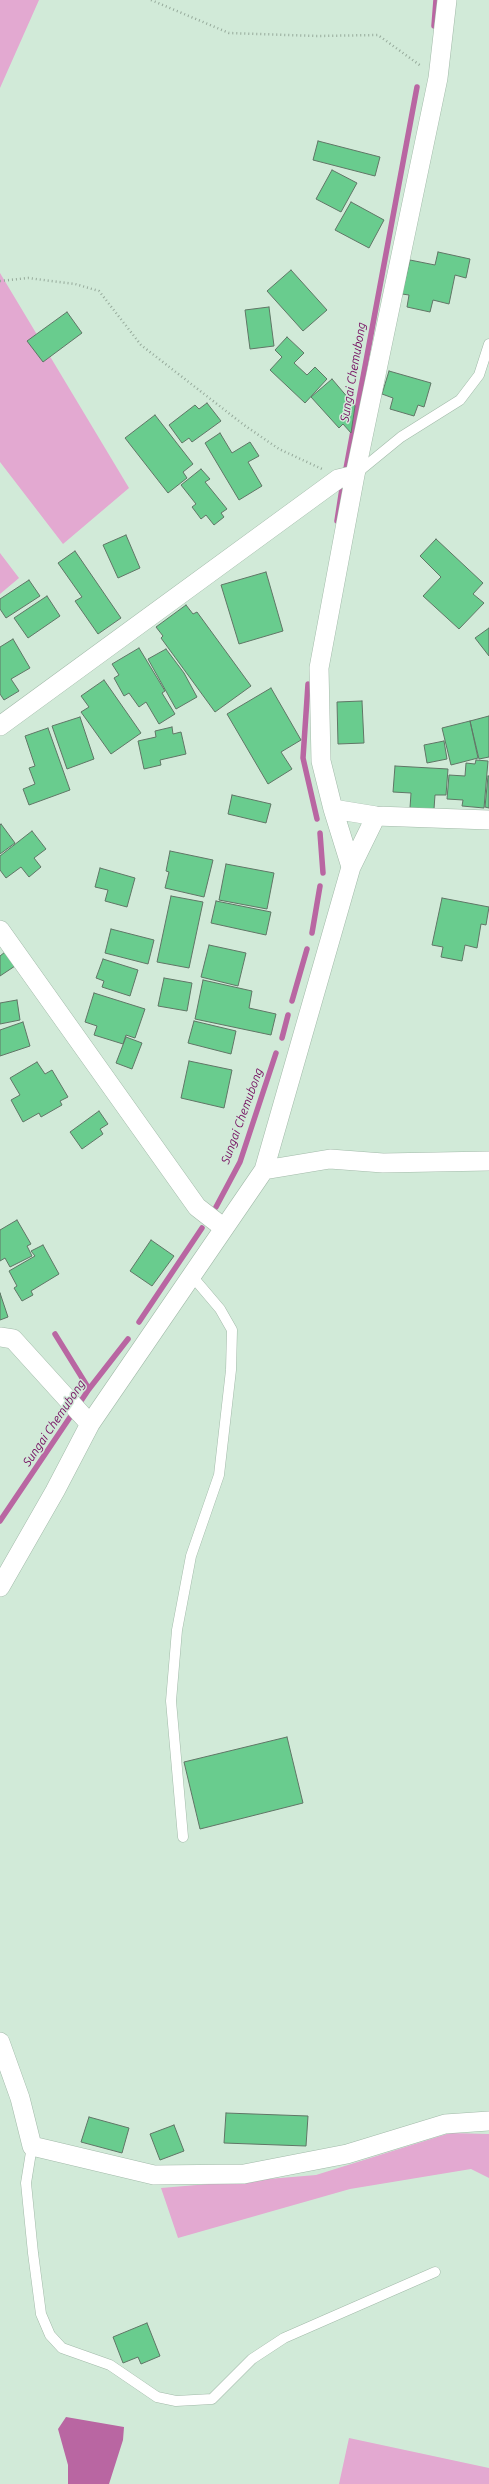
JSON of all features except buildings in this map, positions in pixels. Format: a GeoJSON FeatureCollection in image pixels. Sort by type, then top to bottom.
{"type":"FeatureCollection","features":[{"type":"Feature","properties":{"kind":"street"},"geometry":{"type":"LineString","coordinates":[[351,866],[333,809],[321,761],[319,668],[346,476],[438,78],[447,0]]}},
{"type":"Feature","properties":{"kind":"street"},"geometry":{"type":"LineString","coordinates":[[0,726],[346,476]]}},
{"type":"Feature","properties":{"kind":"street"},"geometry":{"type":"LineString","coordinates":[[333,809],[376,816],[489,820]]}},
{"type":"Feature","properties":{"kind":"street"},"geometry":{"type":"LineString","coordinates":[[0,1588],[55,1491],[88,1422],[192,1276],[264,1170],[351,866],[376,816]]}},
{"type":"Feature","properties":{"kind":"street"},"geometry":{"type":"LineString","coordinates":[[0,930],[197,1207],[224,1228]]}},
{"type":"Feature","properties":{"kind":"street"},"geometry":{"type":"LineString","coordinates":[[264,1170],[330,1158],[383,1163],[489,1161]]}},
{"type":"Feature","properties":{"kind":"street"},"geometry":{"type":"LineString","coordinates":[[0,1336],[13,1339],[88,1422]]}},
{"type":"Feature","properties":{"kind":"street"},"geometry":{"type":"LineString","coordinates":[[0,2042],[25,2117],[32,2146],[154,2175],[244,2174],[347,2154],[445,2124],[489,2121]]}},
{"type":"Feature","properties":{"kind":"lane"},"geometry":{"type":"LineString","coordinates":[[346,476],[401,437],[460,400],[479,375],[489,344]]}},
{"type":"Feature","properties":{"kind":"lane"},"geometry":{"type":"LineString","coordinates":[[183,1837],[171,1701],[176,1646],[191,1556],[219,1475],[231,1370],[232,1330],[220,1309],[192,1276]]}},
{"type":"Feature","properties":{"kind":"lane"},"geometry":{"type":"LineString","coordinates":[[32,2146],[26,2183],[41,2314],[50,2335],[62,2348],[110,2365],[158,2397],[176,2401],[212,2399],[252,2359],[284,2338],[435,2272]]}},
{"type":"Feature","properties":{"kind":"path"},"geometry":{"type":"LineString","coordinates":[[151,0],[229,33],[317,36],[378,35],[438,78]]}},
{"type":"Feature","properties":{"kind":"path"},"geometry":{"type":"LineString","coordinates":[[0,281],[28,278],[75,284],[99,291],[141,345],[244,425],[279,449],[346,476]]}},
{"type":"Feature","properties":{"kind":"shaded area"},"geometry":{"type":"Polygon","coordinates":[[[0,0],[39,0],[0,88],[0,0]]]}},
{"type":"Feature","properties":{"kind":"shaded area"},"geometry":{"type":"Polygon","coordinates":[[[0,273],[129,488],[63,544],[0,462],[0,273]]]}},
{"type":"Feature","properties":{"kind":"shaded area"},"geometry":{"type":"Polygon","coordinates":[[[0,553],[19,578],[0,594],[0,553]]]}},
{"type":"Feature","properties":{"kind":"shaded area"},"geometry":{"type":"Polygon","coordinates":[[[450,2133],[489,2134],[489,2178],[471,2169],[350,2189],[178,2238],[161,2188],[316,2175],[450,2133]]]}},
{"type":"Feature","properties":{"kind":"shaded area"},"geometry":{"type":"Polygon","coordinates":[[[66,2417],[124,2427],[123,2440],[109,2484],[68,2484],[68,2465],[58,2429],[66,2417]]]}},
{"type":"Feature","properties":{"kind":"shaded area"},"geometry":{"type":"Polygon","coordinates":[[[349,2438],[489,2468],[489,2484],[339,2484],[349,2438]]]}},
{"type":"Feature","properties":{"kind":"waterway","name":"Sungai Chemubong"},"geometry":{"type":"LineString","coordinates":[[434,26],[436,0]]}},
{"type":"Feature","properties":{"kind":"waterway","name":"Sungai Chemubong"},"geometry":{"type":"LineString","coordinates":[[345,474],[417,87]]}},
{"type":"Feature","properties":{"kind":"waterway","name":"Sungai Chemubong"},"geometry":{"type":"LineString","coordinates":[[337,521],[343,482]]}},
{"type":"Feature","properties":{"kind":"waterway","name":"Sungai Chemubong"},"geometry":{"type":"LineString","coordinates":[[308,684],[303,758],[317,819]]}},
{"type":"Feature","properties":{"kind":"waterway","name":"Sungai Chemubong"},"geometry":{"type":"LineString","coordinates":[[320,833],[323,873]]}},
{"type":"Feature","properties":{"kind":"waterway","name":"Sungai Chemubong"},"geometry":{"type":"LineString","coordinates":[[312,933],[320,886]]}},
{"type":"Feature","properties":{"kind":"waterway","name":"Sungai Chemubong"},"geometry":{"type":"LineString","coordinates":[[292,1001],[307,949]]}},
{"type":"Feature","properties":{"kind":"waterway","name":"Sungai Chemubong"},"geometry":{"type":"LineString","coordinates":[[282,1038],[288,1015]]}},
{"type":"Feature","properties":{"kind":"waterway","name":"Sungai Chemubong"},"geometry":{"type":"LineString","coordinates":[[216,1207],[240,1162],[276,1053]]}},
{"type":"Feature","properties":{"kind":"waterway","name":"Sungai Chemubong"},"geometry":{"type":"LineString","coordinates":[[139,1322],[202,1228]]}},
{"type":"Feature","properties":{"kind":"waterway"},"geometry":{"type":"LineString","coordinates":[[55,1334],[89,1389]]}},
{"type":"Feature","properties":{"kind":"waterway","name":"Sungai Chemubong"},"geometry":{"type":"LineString","coordinates":[[0,1521],[89,1389],[128,1339]]}}]}
